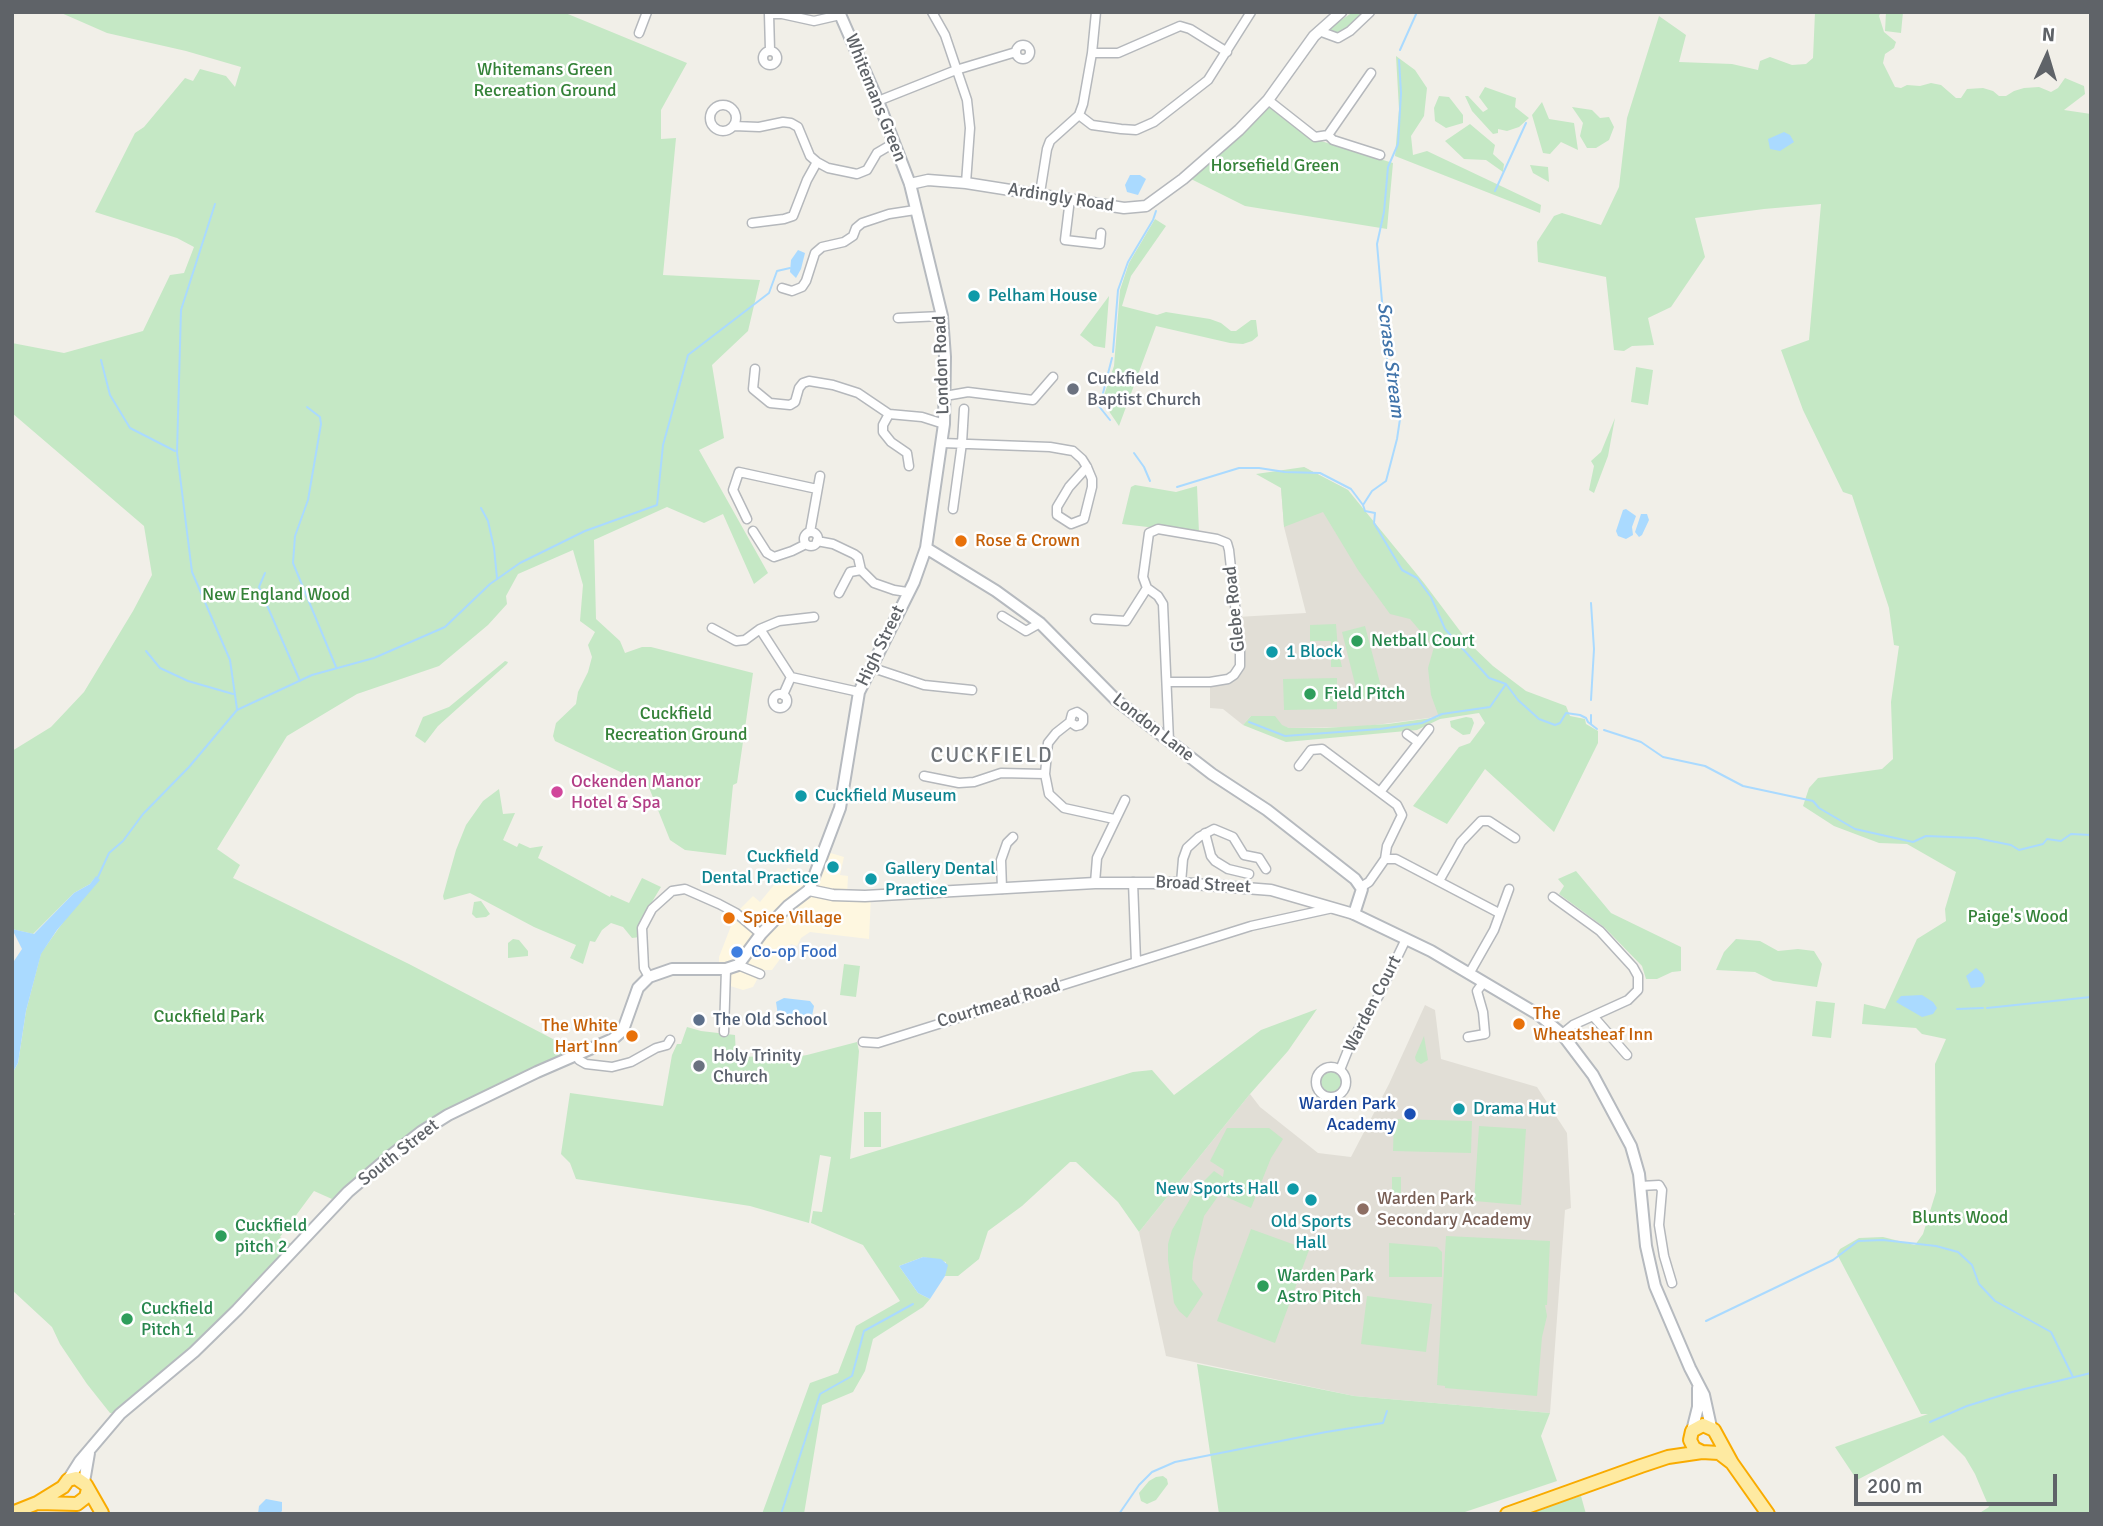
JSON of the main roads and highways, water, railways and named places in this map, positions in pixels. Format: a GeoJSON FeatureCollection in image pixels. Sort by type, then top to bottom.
{"type":"FeatureCollection","features":[{"type":"Feature","properties":{"kind":"highway"},"geometry":{"type":"LineString","coordinates":[[1668,1457],[1687,1443],[1692,1433],[1703,1425],[1714,1430],[1732,1463],[1768,1514]]}},
{"type":"Feature","properties":{"kind":"highway"},"geometry":{"type":"LineString","coordinates":[[1704,1452],[1714,1447],[1714,1430]]}},
{"type":"Feature","properties":{"kind":"highway"},"geometry":{"type":"LineString","coordinates":[[1692,1433],[1691,1444],[1704,1452]]}},
{"type":"Feature","properties":{"kind":"highway"},"geometry":{"type":"LineString","coordinates":[[1507,1514],[1668,1457],[1704,1452],[1719,1453],[1732,1463]]}},
{"type":"Feature","properties":{"kind":"highway"},"geometry":{"type":"LineString","coordinates":[[12,1513],[37,1503],[76,1478],[86,1485],[103,1513]]}},
{"type":"Feature","properties":{"kind":"highway"},"geometry":{"type":"LineString","coordinates":[[66,1483],[63,1496],[73,1503],[103,1513]]}},
{"type":"Feature","properties":{"kind":"highway"},"geometry":{"type":"LineString","coordinates":[[37,1503],[73,1503],[86,1497],[86,1485]]}},
{"type":"Feature","properties":{"kind":"main road","name":"Whitemans Green"},"geometry":{"type":"LineString","coordinates":[[840,13],[911,184]]}},
{"type":"Feature","properties":{"kind":"main road","name":"London Road"},"geometry":{"type":"LineString","coordinates":[[911,184],[942,316],[945,357],[944,424],[926,548]]}},
{"type":"Feature","properties":{"kind":"main road","name":"High Street"},"geometry":{"type":"LineString","coordinates":[[649,977],[672,970],[726,969],[738,965],[761,934],[808,890],[840,808],[859,692],[908,592],[926,548]]}},
{"type":"Feature","properties":{"kind":"main road","name":"London Lane"},"geometry":{"type":"LineString","coordinates":[[926,548],[996,591],[1040,623],[1094,680],[1153,730],[1212,774],[1267,810],[1355,878],[1361,887],[1353,914]]}},
{"type":"Feature","properties":{"kind":"main road","name":"Broad Street"},"geometry":{"type":"LineString","coordinates":[[1353,914],[1406,939],[1539,1015],[1562,1034],[1584,1062],[1607,1099],[1630,1146],[1639,1180],[1651,1269],[1661,1301],[1697,1382]]}},
{"type":"Feature","properties":{"kind":"main road","name":"South Street"},"geometry":{"type":"LineString","coordinates":[[66,1483],[80,1461],[120,1414],[194,1352],[348,1192],[388,1157],[448,1115],[618,1035],[623,1030],[638,988],[649,977]]}},
{"type":"Feature","properties":{"kind":"main road"},"geometry":{"type":"LineString","coordinates":[[1697,1382],[1704,1395],[1714,1430]]}},
{"type":"Feature","properties":{"kind":"main road"},"geometry":{"type":"LineString","coordinates":[[1692,1433],[1698,1407],[1697,1382]]}},
{"type":"Feature","properties":{"kind":"main road","name":"South Street"},"geometry":{"type":"LineString","coordinates":[[86,1485],[89,1453]]}},
{"type":"Feature","properties":{"kind":"water"},"geometry":{"type":"Polygon","coordinates":[[[1784,132],[1790,135],[1794,142],[1780,151],[1770,149],[1768,139],[1784,132]]]}},
{"type":"Feature","properties":{"kind":"water"},"geometry":{"type":"Polygon","coordinates":[[[1130,175],[1140,175],[1146,179],[1138,195],[1127,192],[1125,185],[1130,175]]]}},
{"type":"Feature","properties":{"kind":"water"},"geometry":{"type":"Polygon","coordinates":[[[798,250],[805,253],[796,278],[790,272],[791,260],[798,250]]]}},
{"type":"Feature","properties":{"kind":"water"},"geometry":{"type":"Polygon","coordinates":[[[1626,509],[1636,516],[1632,527],[1633,535],[1626,539],[1618,536],[1616,531],[1623,510],[1626,509]]]}},
{"type":"Feature","properties":{"kind":"water"},"geometry":{"type":"Polygon","coordinates":[[[1641,514],[1647,514],[1649,520],[1639,537],[1635,532],[1641,514]]]}},
{"type":"Feature","properties":{"kind":"water"},"geometry":{"type":"Polygon","coordinates":[[[96,876],[100,880],[57,930],[41,954],[26,1011],[18,1063],[12,1074],[12,964],[22,949],[12,929],[34,934],[74,893],[90,884],[96,876]]]}},
{"type":"Feature","properties":{"kind":"water"},"geometry":{"type":"Polygon","coordinates":[[[1976,968],[1983,974],[1985,982],[1981,987],[1971,988],[1966,976],[1976,968]]]}},
{"type":"Feature","properties":{"kind":"water"},"geometry":{"type":"Polygon","coordinates":[[[1922,995],[1937,1008],[1933,1014],[1922,1017],[1896,1002],[1901,996],[1922,995]]]}},
{"type":"Feature","properties":{"kind":"water"},"geometry":{"type":"Polygon","coordinates":[[[784,998],[810,1001],[814,1006],[812,1016],[794,1024],[779,1022],[776,1002],[784,998]]]}},
{"type":"Feature","properties":{"kind":"water"},"geometry":{"type":"Polygon","coordinates":[[[923,1257],[941,1259],[948,1265],[945,1276],[930,1299],[918,1293],[899,1266],[923,1257]]]}},
{"type":"Feature","properties":{"kind":"water"},"geometry":{"type":"Polygon","coordinates":[[[266,1499],[282,1502],[282,1511],[279,1514],[258,1514],[259,1506],[266,1499]]]}},
{"type":"Feature","properties":{"kind":"waterway","name":"Scrase Stream"},"geometry":{"type":"LineString","coordinates":[[1400,50],[1417,12]]}},
{"type":"Feature","properties":{"kind":"waterway","name":"Scrase Stream"},"geometry":{"type":"LineString","coordinates":[[1399,60],[1401,93],[1398,144],[1388,167],[1384,212],[1377,244],[1390,393],[1400,419],[1386,481],[1372,491],[1363,505],[1365,511],[1375,513],[1374,523],[1402,570],[1417,578],[1431,597],[1445,629],[1489,678],[1506,684],[1518,700],[1539,719],[1555,725],[1560,723],[1566,713],[1580,715],[1597,729]]}},
{"type":"Feature","properties":{"kind":"waterway"},"geometry":{"type":"LineString","coordinates":[[1495,191],[1526,123]]}},
{"type":"Feature","properties":{"kind":"waterway"},"geometry":{"type":"LineString","coordinates":[[215,204],[181,310],[177,452],[192,572],[230,660],[237,709]]}},
{"type":"Feature","properties":{"kind":"waterway"},"geometry":{"type":"LineString","coordinates":[[1113,352],[1118,290],[1128,262],[1156,211]]}},
{"type":"Feature","properties":{"kind":"waterway"},"geometry":{"type":"LineString","coordinates":[[98,877],[109,853],[123,841],[143,814],[189,767],[237,710],[312,675],[374,658],[445,627],[490,584],[520,563],[585,531],[657,505],[663,445],[688,355],[769,293],[777,271],[790,268]]}},
{"type":"Feature","properties":{"kind":"waterway"},"geometry":{"type":"LineString","coordinates":[[1102,397],[1112,358]]}},
{"type":"Feature","properties":{"kind":"waterway"},"geometry":{"type":"LineString","coordinates":[[101,360],[110,395],[130,428],[175,451]]}},
{"type":"Feature","properties":{"kind":"waterway"},"geometry":{"type":"LineString","coordinates":[[1098,405],[1110,420]]}},
{"type":"Feature","properties":{"kind":"waterway"},"geometry":{"type":"LineString","coordinates":[[307,407],[320,417],[321,424],[308,500],[295,536],[293,563],[336,667]]}},
{"type":"Feature","properties":{"kind":"waterway"},"geometry":{"type":"LineString","coordinates":[[1134,453],[1150,481]]}},
{"type":"Feature","properties":{"kind":"waterway"},"geometry":{"type":"LineString","coordinates":[[1177,487],[1239,468],[1320,473],[1351,489],[1363,505]]}},
{"type":"Feature","properties":{"kind":"waterway"},"geometry":{"type":"LineString","coordinates":[[481,508],[488,521],[497,578]]}},
{"type":"Feature","properties":{"kind":"waterway"},"geometry":{"type":"LineString","coordinates":[[265,573],[259,587],[300,681]]}},
{"type":"Feature","properties":{"kind":"waterway"},"geometry":{"type":"LineString","coordinates":[[1591,603],[1594,649],[1591,700]]}},
{"type":"Feature","properties":{"kind":"waterway"},"geometry":{"type":"LineString","coordinates":[[146,651],[160,668],[188,681],[233,694]]}},
{"type":"Feature","properties":{"kind":"waterway"},"geometry":{"type":"LineString","coordinates":[[1249,722],[1285,736],[1422,723],[1442,714],[1490,707],[1506,684]]}},
{"type":"Feature","properties":{"kind":"waterway","name":"Scrase Stream"},"geometry":{"type":"LineString","coordinates":[[1591,715],[1591,724]]}},
{"type":"Feature","properties":{"kind":"waterway","name":"Scrase Stream"},"geometry":{"type":"LineString","coordinates":[[1604,730],[1641,742],[1663,757],[1705,766],[1743,786],[1813,801],[1819,808],[1855,829],[1913,842],[1926,836],[1976,838],[2011,845],[2019,850],[2043,844],[2047,839],[2061,841],[2071,834],[2091,835]]}},
{"type":"Feature","properties":{"kind":"waterway"},"geometry":{"type":"LineString","coordinates":[[1987,1008],[2091,997]]}},
{"type":"Feature","properties":{"kind":"waterway"},"geometry":{"type":"LineString","coordinates":[[1957,1009],[1983,1008]]}},
{"type":"Feature","properties":{"kind":"waterway"},"geometry":{"type":"LineString","coordinates":[[1706,1321],[1833,1260],[1858,1241],[1883,1240],[1936,1246],[1958,1252],[1972,1265],[1979,1284],[1995,1301],[2051,1332],[2073,1377]]}},
{"type":"Feature","properties":{"kind":"waterway"},"geometry":{"type":"LineString","coordinates":[[781,1514],[820,1394],[852,1376],[864,1331],[913,1304]]}},
{"type":"Feature","properties":{"kind":"waterway"},"geometry":{"type":"LineString","coordinates":[[1930,1422],[1967,1406],[2012,1392],[2091,1373]]}},
{"type":"Feature","properties":{"kind":"waterway"},"geometry":{"type":"LineString","coordinates":[[1119,1514],[1139,1485],[1152,1472],[1175,1462],[1383,1423],[1387,1411]]}},
{"type":"Feature","properties":{"kind":"place","name":"Pelham House"},"geometry":{"type":"Point","coordinates":[974,296]}},
{"type":"Feature","properties":{"kind":"place","name":"Cuckfield Baptist Church"},"geometry":{"type":"Point","coordinates":[1073,389]}},
{"type":"Feature","properties":{"kind":"place","name":"Rose & Crown"},"geometry":{"type":"Point","coordinates":[961,541]}},
{"type":"Feature","properties":{"kind":"place","name":"Netball Court"},"geometry":{"type":"Point","coordinates":[1357,641]}},
{"type":"Feature","properties":{"kind":"place","name":"1 Block"},"geometry":{"type":"Point","coordinates":[1272,652]}},
{"type":"Feature","properties":{"kind":"place","name":"Field Pitch"},"geometry":{"type":"Point","coordinates":[1310,694]}},
{"type":"Feature","properties":{"kind":"place","name":"Ockenden Manor Hotel & Spa"},"geometry":{"type":"Point","coordinates":[557,792]}},
{"type":"Feature","properties":{"kind":"place","name":"Cuckfield Museum"},"geometry":{"type":"Point","coordinates":[801,796]}},
{"type":"Feature","properties":{"kind":"place","name":"Cuckfield Dental Practice"},"geometry":{"type":"Point","coordinates":[833,867]}},
{"type":"Feature","properties":{"kind":"place","name":"Gallery Dental Practice"},"geometry":{"type":"Point","coordinates":[871,879]}},
{"type":"Feature","properties":{"kind":"place","name":"Spice Village"},"geometry":{"type":"Point","coordinates":[729,918]}},
{"type":"Feature","properties":{"kind":"place","name":"Co-op Food"},"geometry":{"type":"Point","coordinates":[737,952]}},
{"type":"Feature","properties":{"kind":"place","name":"The Old School"},"geometry":{"type":"Point","coordinates":[699,1020]}},
{"type":"Feature","properties":{"kind":"place","name":"The Wheatsheaf Inn"},"geometry":{"type":"Point","coordinates":[1519,1024]}},
{"type":"Feature","properties":{"kind":"place","name":"The White Hart Inn"},"geometry":{"type":"Point","coordinates":[632,1036]}},
{"type":"Feature","properties":{"kind":"place","name":"Holy Trinity Church"},"geometry":{"type":"Point","coordinates":[699,1066]}},
{"type":"Feature","properties":{"kind":"place","name":"Drama Hut"},"geometry":{"type":"Point","coordinates":[1459,1109]}},
{"type":"Feature","properties":{"kind":"place","name":"Warden Park Academy"},"geometry":{"type":"Point","coordinates":[1410,1114]}},
{"type":"Feature","properties":{"kind":"place","name":"New Sports Hall"},"geometry":{"type":"Point","coordinates":[1293,1189]}},
{"type":"Feature","properties":{"kind":"place","name":"Old Sports Hall"},"geometry":{"type":"Point","coordinates":[1311,1200]}},
{"type":"Feature","properties":{"kind":"place","name":"Warden Park Secondary Academy"},"geometry":{"type":"Point","coordinates":[1363,1209]}},
{"type":"Feature","properties":{"kind":"place","name":"Cuckfield pitch 2"},"geometry":{"type":"Point","coordinates":[221,1236]}},
{"type":"Feature","properties":{"kind":"place","name":"Warden Park Astro Pitch"},"geometry":{"type":"Point","coordinates":[1263,1286]}},
{"type":"Feature","properties":{"kind":"place","name":"Cuckfield Pitch 1"},"geometry":{"type":"Point","coordinates":[127,1319]}},
{"type":"Feature","properties":{"kind":"district","name":"CUCKFIELD"},"geometry":{"type":"Point","coordinates":[992,756]}},
{"type":"Feature","properties":{"kind":"park label","name":"Whitemans Green Recreation Ground"},"geometry":{"type":"Point","coordinates":[545,80]}},
{"type":"Feature","properties":{"kind":"park label","name":"Horsefield Green"},"geometry":{"type":"Point","coordinates":[1275,166]}},
{"type":"Feature","properties":{"kind":"park label","name":"New England Wood"},"geometry":{"type":"Point","coordinates":[276,595]}},
{"type":"Feature","properties":{"kind":"park label","name":"Cuckfield Recreation Ground"},"geometry":{"type":"Point","coordinates":[676,724]}},
{"type":"Feature","properties":{"kind":"park label","name":"Paige's Wood"},"geometry":{"type":"Point","coordinates":[2018,917]}},
{"type":"Feature","properties":{"kind":"park label","name":"Cuckfield Park"},"geometry":{"type":"Point","coordinates":[209,1017]}},
{"type":"Feature","properties":{"kind":"park label","name":"Blunts Wood"},"geometry":{"type":"Point","coordinates":[1960,1218]}}]}
